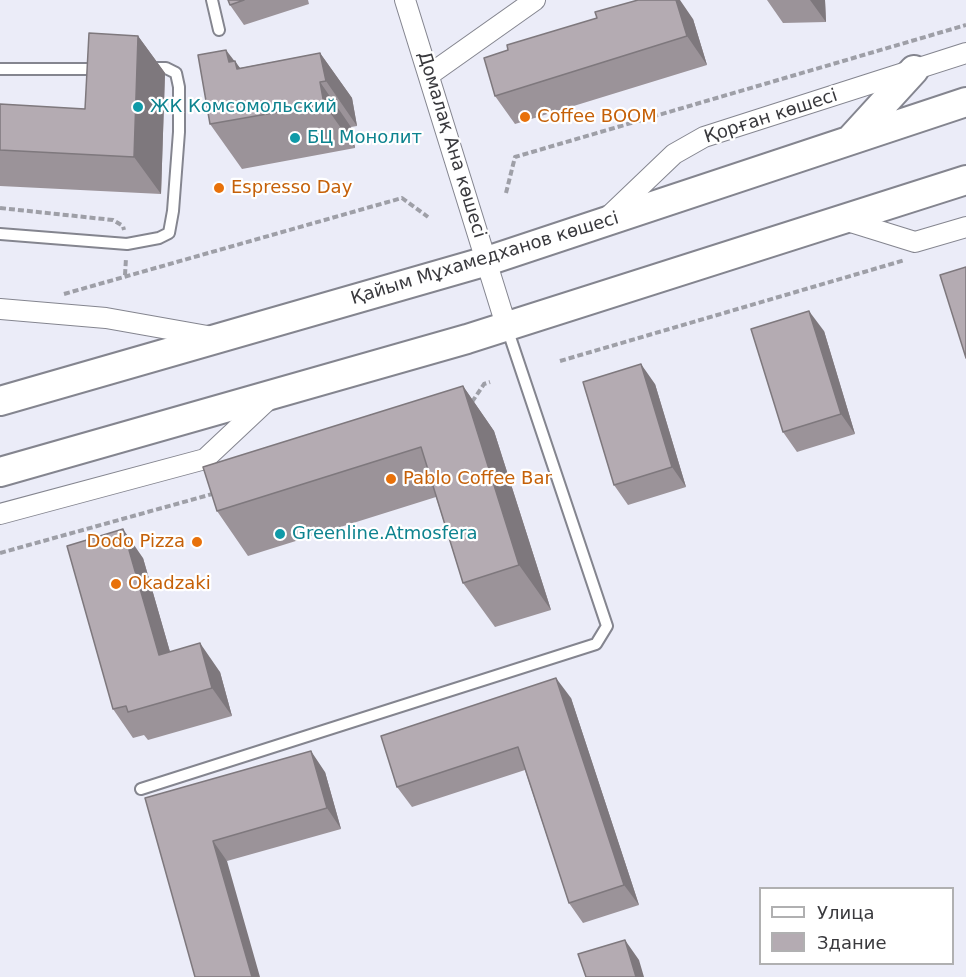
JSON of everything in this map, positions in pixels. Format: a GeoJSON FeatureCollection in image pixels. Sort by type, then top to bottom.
{"type":"FeatureCollection","features":[{"type":"Feature","properties":{"kind":"main road"},"geometry":{"type":"LineString","coordinates":[[849,141],[914,70]]}},
{"type":"Feature","properties":{"kind":"main road","name":"Қайым Мұхамедханов көшесі"},"geometry":{"type":"LineString","coordinates":[[0,401],[487,261],[966,102]]}},
{"type":"Feature","properties":{"kind":"main road"},"geometry":{"type":"LineString","coordinates":[[0,472],[467,339],[966,180]]}},
{"type":"Feature","properties":{"kind":"street","name":"Домалақ Ана көшесі"},"geometry":{"type":"LineString","coordinates":[[405,0],[506,325]]}},
{"type":"Feature","properties":{"kind":"street"},"geometry":{"type":"LineString","coordinates":[[429,75],[535,0]]}},
{"type":"Feature","properties":{"kind":"street","name":"Қорған көшесі"},"geometry":{"type":"LineString","coordinates":[[601,223],[674,154],[704,137],[966,53]]}},
{"type":"Feature","properties":{"kind":"street"},"geometry":{"type":"LineString","coordinates":[[841,219],[915,242],[966,227]]}},
{"type":"Feature","properties":{"kind":"street"},"geometry":{"type":"LineString","coordinates":[[0,309],[106,318],[219,338]]}},
{"type":"Feature","properties":{"kind":"street"},"geometry":{"type":"LineString","coordinates":[[0,514],[205,459],[275,393]]}},
{"type":"Feature","properties":{"kind":"lane"},"geometry":{"type":"LineString","coordinates":[[212,0],[219,30]]}},
{"type":"Feature","properties":{"kind":"lane"},"geometry":{"type":"LineString","coordinates":[[0,234],[127,244],[159,238],[169,233],[173,212],[179,132],[179,87],[176,73],[166,68],[139,68]]}},
{"type":"Feature","properties":{"kind":"lane"},"geometry":{"type":"LineString","coordinates":[[0,69],[116,69]]}},
{"type":"Feature","properties":{"kind":"lane"},"geometry":{"type":"LineString","coordinates":[[141,789],[596,644],[608,626],[506,325]]}},
{"type":"Feature","properties":{"kind":"path"},"geometry":{"type":"LineString","coordinates":[[506,193],[515,157],[966,25]]}},
{"type":"Feature","properties":{"kind":"path"},"geometry":{"type":"LineString","coordinates":[[53,297],[402,198],[428,217]]}},
{"type":"Feature","properties":{"kind":"path"},"geometry":{"type":"LineString","coordinates":[[0,208],[113,220],[123,226],[127,244]]}},
{"type":"Feature","properties":{"kind":"path"},"geometry":{"type":"LineString","coordinates":[[560,361],[909,259]]}},
{"type":"Feature","properties":{"kind":"path"},"geometry":{"type":"LineString","coordinates":[[466,410],[484,384],[490,382]]}},
{"type":"Feature","properties":{"kind":"path"},"geometry":{"type":"LineString","coordinates":[[0,553],[227,490]]}},
{"type":"Feature","properties":{"kind":"building"},"geometry":{"type":"Polygon","coordinates":[[[228,0],[244,0],[230,5],[228,0]]]}},
{"type":"Feature","properties":{"kind":"building"},"geometry":{"type":"Polygon","coordinates":[[[638,0],[676,0],[687,36],[495,96],[484,58],[508,50],[507,45],[597,18],[595,12],[638,0]]]}},
{"type":"Feature","properties":{"kind":"building"},"geometry":{"type":"Polygon","coordinates":[[[89,33],[138,36],[134,157],[0,150],[0,104],[85,109],[89,33]]]}},
{"type":"Feature","properties":{"kind":"building"},"geometry":{"type":"Polygon","coordinates":[[[226,50],[229,62],[235,61],[237,69],[320,53],[326,81],[320,82],[324,104],[210,124],[198,55],[226,50]]]}},
{"type":"Feature","properties":{"kind":"building"},"geometry":{"type":"Polygon","coordinates":[[[966,267],[966,358],[940,275],[966,267]]]}},
{"type":"Feature","properties":{"kind":"building"},"geometry":{"type":"Polygon","coordinates":[[[809,311],[841,414],[783,432],[751,329],[809,311]]]}},
{"type":"Feature","properties":{"kind":"building"},"geometry":{"type":"Polygon","coordinates":[[[641,364],[672,467],[614,485],[583,382],[641,364]]]}},
{"type":"Feature","properties":{"kind":"building"},"geometry":{"type":"Polygon","coordinates":[[[463,386],[519,565],[463,583],[421,447],[217,511],[203,467],[463,386]]]}},
{"type":"Feature","properties":{"kind":"building"},"geometry":{"type":"Polygon","coordinates":[[[123,529],[159,655],[200,643],[212,688],[128,712],[126,706],[113,709],[67,546],[123,529]]]}},
{"type":"Feature","properties":{"kind":"building"},"geometry":{"type":"Polygon","coordinates":[[[556,678],[624,885],[569,903],[518,747],[397,787],[381,736],[556,678]]]}},
{"type":"Feature","properties":{"kind":"building"},"geometry":{"type":"Polygon","coordinates":[[[311,751],[327,808],[213,841],[252,977],[195,977],[145,798],[311,751]]]}},
{"type":"Feature","properties":{"kind":"building"},"geometry":{"type":"Polygon","coordinates":[[[625,940],[636,977],[586,977],[578,954],[625,940]]]}},
{"type":"Feature","properties":{"kind":"place","name":"ЖК Комсомольский"},"geometry":{"type":"Point","coordinates":[138,107]}},
{"type":"Feature","properties":{"kind":"place","name":"Coffee BOOM"},"geometry":{"type":"Point","coordinates":[525,117]}},
{"type":"Feature","properties":{"kind":"place","name":"БЦ Монолит"},"geometry":{"type":"Point","coordinates":[295,138]}},
{"type":"Feature","properties":{"kind":"place","name":"Espresso Day"},"geometry":{"type":"Point","coordinates":[219,188]}},
{"type":"Feature","properties":{"kind":"place","name":"Pablo Coffee Bar"},"geometry":{"type":"Point","coordinates":[391,479]}},
{"type":"Feature","properties":{"kind":"place","name":"Greenline.Atmosfera"},"geometry":{"type":"Point","coordinates":[280,534]}},
{"type":"Feature","properties":{"kind":"place","name":"Dodo Pizza"},"geometry":{"type":"Point","coordinates":[197,542]}},
{"type":"Feature","properties":{"kind":"place","name":"Okadzaki"},"geometry":{"type":"Point","coordinates":[116,584]}}]}
